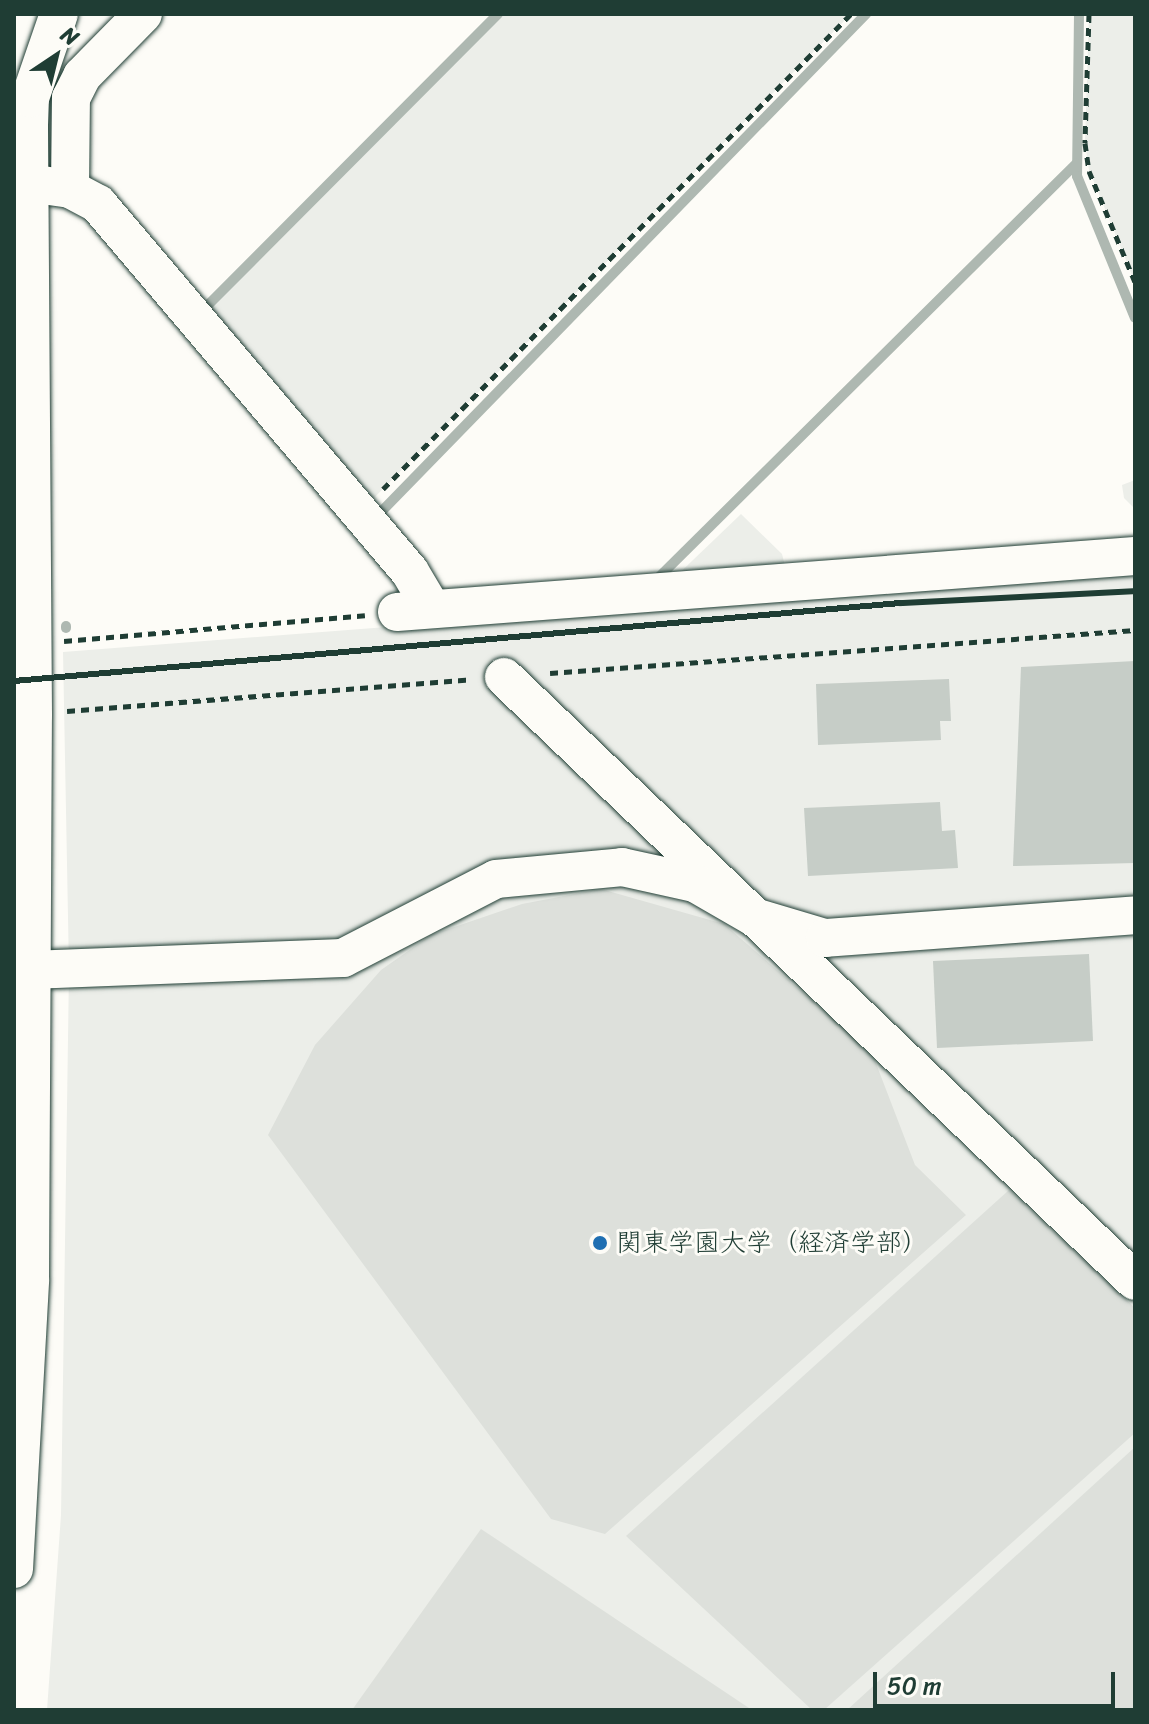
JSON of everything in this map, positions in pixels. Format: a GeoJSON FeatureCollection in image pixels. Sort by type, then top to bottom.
{"type":"FeatureCollection","features":[{"type":"Feature","properties":{"kind":"street"},"geometry":{"type":"LineString","coordinates":[[14,1569],[30,1279],[22,1108],[29,970],[34,716],[22,96],[59,14]]}},
{"type":"Feature","properties":{"kind":"street"},"geometry":{"type":"LineString","coordinates":[[70,189],[71,98],[82,76],[143,14]]}},
{"type":"Feature","properties":{"kind":"street"},"geometry":{"type":"LineString","coordinates":[[22,180],[70,189],[98,204],[359,516],[410,572],[414,611],[1135,556]]}},
{"type":"Feature","properties":{"kind":"street"},"geometry":{"type":"LineString","coordinates":[[504,677],[1135,1281]]}},
{"type":"Feature","properties":{"kind":"street"},"geometry":{"type":"LineString","coordinates":[[29,970],[343,958],[496,879],[622,867],[695,883],[754,917],[825,938],[1135,915]]}},
{"type":"Feature","properties":{"kind":"path"},"geometry":{"type":"LineString","coordinates":[[359,516],[851,14]]}},
{"type":"Feature","properties":{"kind":"path"},"geometry":{"type":"LineString","coordinates":[[1089,14],[1087,157],[1135,282]]}},
{"type":"Feature","properties":{"kind":"path"},"geometry":{"type":"LineString","coordinates":[[33,641],[414,611]]}},
{"type":"Feature","properties":{"kind":"path"},"geometry":{"type":"LineString","coordinates":[[34,716],[1135,630]]}},
{"type":"Feature","properties":{"kind":"shaded area"},"geometry":{"type":"Polygon","coordinates":[[[498,14],[851,14],[371,501],[205,308],[498,14]]]}},
{"type":"Feature","properties":{"kind":"shaded area"},"geometry":{"type":"Polygon","coordinates":[[[1089,14],[1135,14],[1135,282],[1089,170],[1085,143],[1089,14]]]}},
{"type":"Feature","properties":{"kind":"shaded area"},"geometry":{"type":"Polygon","coordinates":[[[1135,480],[1135,509],[1124,498],[1122,485],[1135,480]]]}},
{"type":"Feature","properties":{"kind":"shaded area"},"geometry":{"type":"Polygon","coordinates":[[[741,514],[782,554],[787,574],[669,583],[741,514]]]}},
{"type":"Feature","properties":{"kind":"shaded area","name":"関東学園大学（経済学部）"},"geometry":{"type":"Polygon","coordinates":[[[1135,569],[1135,1710],[47,1710],[61,1515],[69,970],[63,652],[1135,569]]]}},
{"type":"Feature","properties":{"kind":"shaded area"},"geometry":{"type":"Polygon","coordinates":[[[601,889],[724,924],[872,1053],[915,1165],[966,1215],[605,1534],[551,1519],[268,1135],[315,1045],[381,970],[431,935],[522,904],[601,889]]]}},
{"type":"Feature","properties":{"kind":"shaded area"},"geometry":{"type":"Polygon","coordinates":[[[1009,1190],[1135,1308],[1135,1433],[824,1710],[812,1710],[626,1536],[1009,1190]]]}},
{"type":"Feature","properties":{"kind":"shaded area"},"geometry":{"type":"Polygon","coordinates":[[[1135,1447],[1135,1710],[847,1710],[1135,1447]]]}},
{"type":"Feature","properties":{"kind":"shaded area"},"geometry":{"type":"Polygon","coordinates":[[[481,1529],[752,1710],[352,1710],[481,1529]]]}},
{"type":"Feature","properties":{"kind":"building"},"geometry":{"type":"Polygon","coordinates":[[[1135,661],[1135,863],[1013,866],[1021,667],[1135,661]]]}},
{"type":"Feature","properties":{"kind":"building"},"geometry":{"type":"Polygon","coordinates":[[[949,679],[951,721],[940,721],[941,740],[818,745],[816,684],[949,679]]]}},
{"type":"Feature","properties":{"kind":"building"},"geometry":{"type":"Polygon","coordinates":[[[940,802],[942,831],[955,830],[958,868],[808,876],[804,808],[940,802]]]}},
{"type":"Feature","properties":{"kind":"building"},"geometry":{"type":"Polygon","coordinates":[[[1089,954],[1093,1041],[937,1048],[933,961],[1089,954]]]}},
{"type":"Feature","properties":{"kind":"waterway"},"geometry":{"type":"LineString","coordinates":[[209,313],[205,308],[498,14]]}},
{"type":"Feature","properties":{"kind":"waterway"},"geometry":{"type":"LineString","coordinates":[[380,513],[866,14]]}},
{"type":"Feature","properties":{"kind":"waterway"},"geometry":{"type":"LineString","coordinates":[[1079,14],[1077,176],[1135,318]]}},
{"type":"Feature","properties":{"kind":"waterway"},"geometry":{"type":"LineString","coordinates":[[657,579],[1076,164]]}},
{"type":"Feature","properties":{"kind":"railway"},"geometry":{"type":"LineString","coordinates":[[14,681],[901,603],[1135,591]]}},
{"type":"Feature","properties":{"kind":"place","name":"関東学園大学（経済学部）"},"geometry":{"type":"Point","coordinates":[600,1243]}}]}
